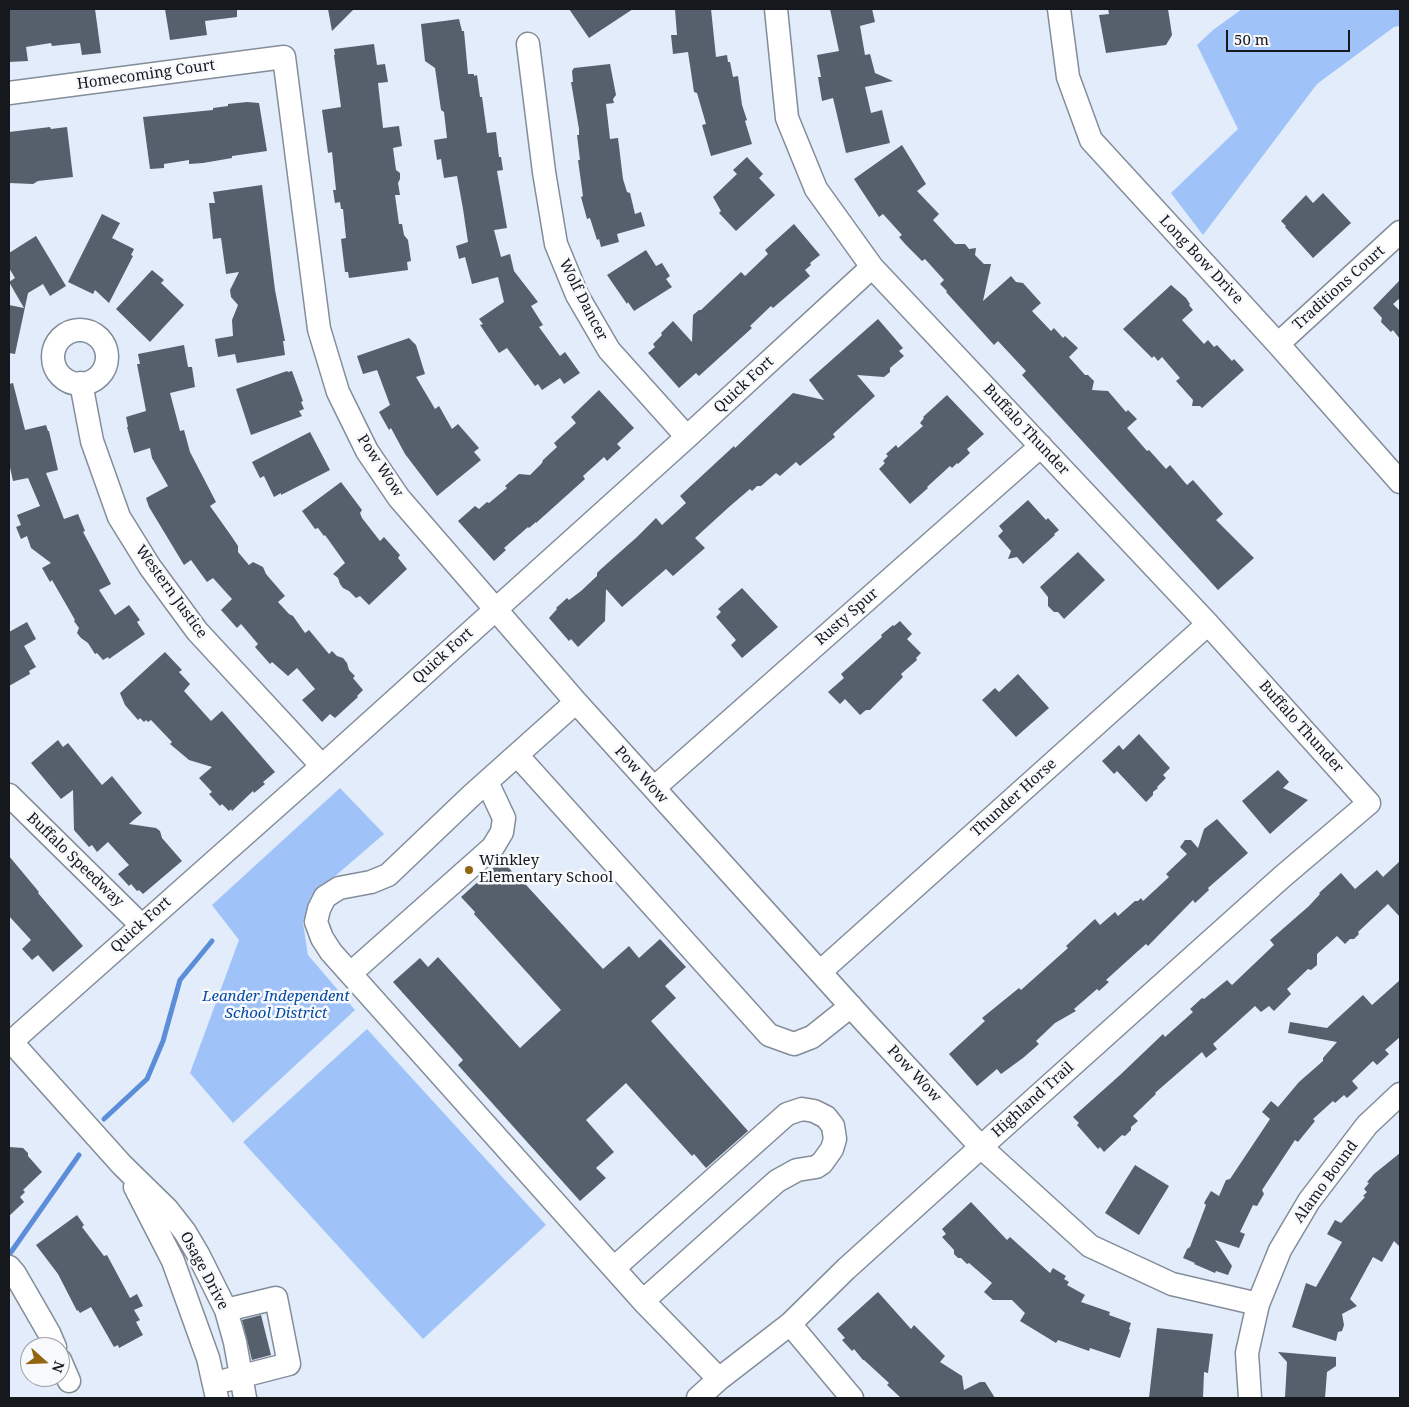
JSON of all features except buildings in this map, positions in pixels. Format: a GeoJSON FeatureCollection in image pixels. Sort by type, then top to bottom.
{"type":"FeatureCollection","features":[{"type":"Feature","properties":{"kind":"street","name":"Buffalo Thunder"},"geometry":{"type":"LineString","coordinates":[[776,9],[787,118],[816,189],[872,267],[1208,624],[1369,802]]}},
{"type":"Feature","properties":{"kind":"street","name":"Long Bow Drive"},"geometry":{"type":"LineString","coordinates":[[1059,9],[1068,77],[1091,140],[1278,344],[1400,482]]}},
{"type":"Feature","properties":{"kind":"street","name":"Wolf Dancer"},"geometry":{"type":"LineString","coordinates":[[528,44],[544,172],[556,244],[577,295],[609,350],[687,437]]}},
{"type":"Feature","properties":{"kind":"street","name":"Homecoming Court"},"geometry":{"type":"LineString","coordinates":[[9,93],[284,57]]}},
{"type":"Feature","properties":{"kind":"street","name":"Pow Wow"},"geometry":{"type":"LineString","coordinates":[[284,57],[319,329],[338,392],[367,451],[399,498],[494,610],[576,702],[981,1147],[1090,1246],[1172,1284],[1258,1304]]}},
{"type":"Feature","properties":{"kind":"street","name":"Traditions Court"},"geometry":{"type":"LineString","coordinates":[[1278,344],[1400,232]]}},
{"type":"Feature","properties":{"kind":"street","name":"Quick Fort"},"geometry":{"type":"LineString","coordinates":[[10,1040],[322,766],[687,437],[872,267]]}},
{"type":"Feature","properties":{"kind":"street","name":"Western Justice"},"geometry":{"type":"LineString","coordinates":[[81,383],[92,441],[119,517],[150,567],[197,631],[322,766]]}},
{"type":"Feature","properties":{"kind":"street","name":"Rusty Spur"},"geometry":{"type":"LineString","coordinates":[[654,788],[1041,446]]}},
{"type":"Feature","properties":{"kind":"street","name":"Thunder Horse"},"geometry":{"type":"LineString","coordinates":[[820,972],[1208,624]]}},
{"type":"Feature","properties":{"kind":"street"},"geometry":{"type":"LineString","coordinates":[[576,702],[517,754],[388,876],[371,882],[340,888],[325,897],[319,909],[316,922],[326,945],[614,1268],[719,1379]]}},
{"type":"Feature","properties":{"kind":"street"},"geometry":{"type":"LineString","coordinates":[[517,754],[769,1035],[794,1044],[812,1037],[851,1006]]}},
{"type":"Feature","properties":{"kind":"street"},"geometry":{"type":"LineString","coordinates":[[351,973],[492,847],[502,832],[504,818],[487,782]]}},
{"type":"Feature","properties":{"kind":"street","name":"Buffalo Speedway"},"geometry":{"type":"LineString","coordinates":[[9,795],[141,925]]}},
{"type":"Feature","properties":{"kind":"street","name":"Highland Trail"},"geometry":{"type":"LineString","coordinates":[[698,1398],[719,1379],[790,1324],[846,1269],[981,1147],[1282,876],[1369,802]]}},
{"type":"Feature","properties":{"kind":"street","name":"Osage Drive"},"geometry":{"type":"LineString","coordinates":[[10,1040],[122,1165],[167,1209],[184,1232],[198,1254],[226,1310],[235,1342],[243,1387]]}},
{"type":"Feature","properties":{"kind":"street","name":"Alamo Bound"},"geometry":{"type":"LineString","coordinates":[[1250,1398],[1247,1353],[1258,1304],[1280,1250],[1309,1201],[1367,1125],[1400,1094]]}},
{"type":"Feature","properties":{"kind":"street"},"geometry":{"type":"LineString","coordinates":[[614,1268],[787,1114],[802,1109],[814,1111],[826,1117],[833,1126],[835,1139],[832,1149],[822,1163],[797,1170],[777,1181],[643,1300]]}},
{"type":"Feature","properties":{"kind":"street","name":"Osage Drive"},"geometry":{"type":"LineString","coordinates":[[122,1165],[144,1203],[173,1261],[208,1358],[216,1391]]}},
{"type":"Feature","properties":{"kind":"street"},"geometry":{"type":"LineString","coordinates":[[12,1271],[51,1337]]}},
{"type":"Feature","properties":{"kind":"street"},"geometry":{"type":"LineString","coordinates":[[216,1391],[243,1387],[289,1364],[276,1298],[226,1310]]}},
{"type":"Feature","properties":{"kind":"street"},"geometry":{"type":"LineString","coordinates":[[790,1324],[852,1398]]}},
{"type":"Feature","properties":{"kind":"green space"},"geometry":{"type":"Polygon","coordinates":[[[1242,9],[1400,9],[1400,26],[1394,27],[1317,84],[1203,235],[1171,193],[1238,129],[1197,45],[1213,30],[1242,9]]]}},
{"type":"Feature","properties":{"kind":"green space","name":"Leander Independent School District"},"geometry":{"type":"Polygon","coordinates":[[[340,788],[384,834],[312,896],[303,923],[308,955],[355,1010],[233,1123],[190,1073],[239,940],[212,905],[340,788]]]}},
{"type":"Feature","properties":{"kind":"green space"},"geometry":{"type":"Polygon","coordinates":[[[367,1029],[546,1225],[423,1339],[243,1142],[367,1029]]]}},
{"type":"Feature","properties":{"kind":"waterway"},"geometry":{"type":"LineString","coordinates":[[104,1119],[147,1079],[163,1041],[180,980],[212,941]]}},
{"type":"Feature","properties":{"kind":"waterway"},"geometry":{"type":"LineString","coordinates":[[9,1255],[79,1155]]}},
{"type":"Feature","properties":{"kind":"place","name":"Winkley Elementary School"},"geometry":{"type":"Point","coordinates":[469,870]}}]}
